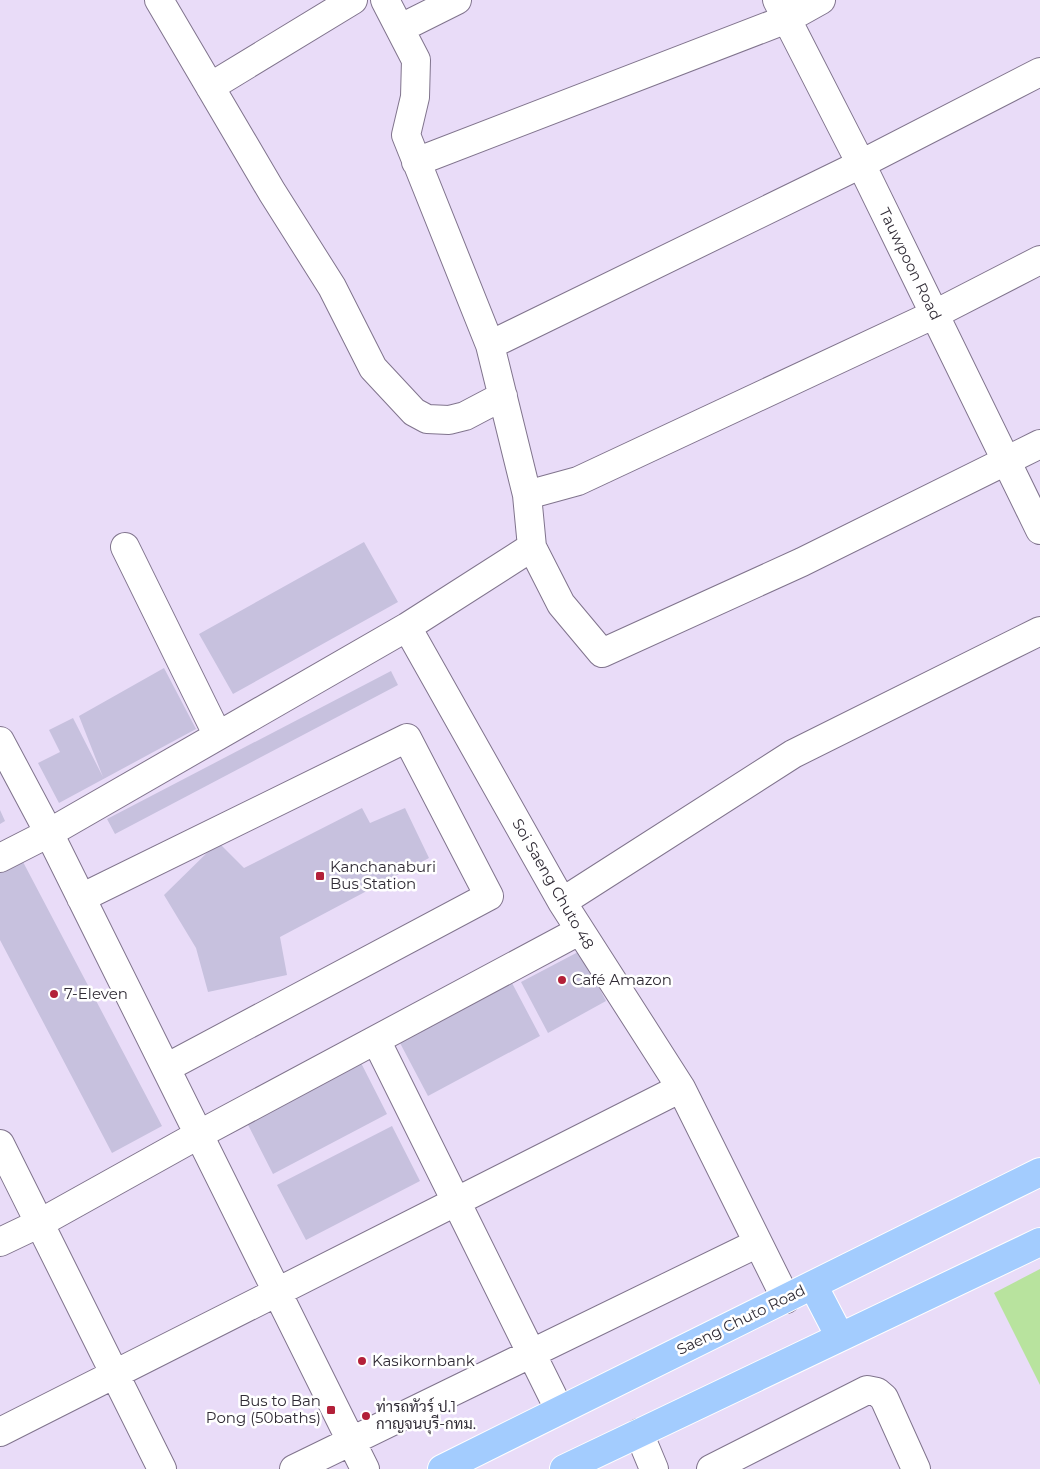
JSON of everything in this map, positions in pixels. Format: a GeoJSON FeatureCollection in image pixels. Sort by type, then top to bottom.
{"type":"FeatureCollection","features":[{"type":"Feature","properties":{"kind":"main road","name":"Saeng Chuto Road"},"geometry":{"type":"LineString","coordinates":[[442,1469],[558,1409],[786,1299],[1040,1172]]}},
{"type":"Feature","properties":{"kind":"main road"},"geometry":{"type":"LineString","coordinates":[[564,1469],[1040,1242]]}},
{"type":"Feature","properties":{"kind":"main road"},"geometry":{"type":"LineString","coordinates":[[813,1285],[840,1337]]}},
{"type":"Feature","properties":{"kind":"street"},"geometry":{"type":"LineString","coordinates":[[159,0],[272,192],[332,287],[373,368],[414,412],[427,419],[449,420],[465,416],[503,396]]}},
{"type":"Feature","properties":{"kind":"street"},"geometry":{"type":"LineString","coordinates":[[210,87],[354,0]]}},
{"type":"Feature","properties":{"kind":"street"},"geometry":{"type":"LineString","coordinates":[[385,0],[416,60],[415,97],[406,135],[490,345],[527,495],[532,547],[561,604],[602,653],[802,562],[1040,444]]}},
{"type":"Feature","properties":{"kind":"street"},"geometry":{"type":"LineString","coordinates":[[401,28],[457,0]]}},
{"type":"Feature","properties":{"kind":"street"},"geometry":{"type":"LineString","coordinates":[[416,162],[782,10],[821,0]]}},
{"type":"Feature","properties":{"kind":"street","name":"Tauwpoon Road"},"geometry":{"type":"LineString","coordinates":[[782,10],[861,164],[1040,530]]}},
{"type":"Feature","properties":{"kind":"street"},"geometry":{"type":"LineString","coordinates":[[490,345],[861,164],[1040,72]]}},
{"type":"Feature","properties":{"kind":"street"},"geometry":{"type":"LineString","coordinates":[[527,495],[578,481],[935,314],[1040,260]]}},
{"type":"Feature","properties":{"kind":"street"},"geometry":{"type":"LineString","coordinates":[[125,547],[217,734]]}},
{"type":"Feature","properties":{"kind":"street"},"geometry":{"type":"LineString","coordinates":[[0,858],[49,833],[217,734],[407,628],[532,547]]}},
{"type":"Feature","properties":{"kind":"street","name":"Soi Saeng Chuto 48"},"geometry":{"type":"LineString","coordinates":[[407,628],[562,902],[680,1088],[786,1299]]}},
{"type":"Feature","properties":{"kind":"street"},"geometry":{"type":"LineString","coordinates":[[562,902],[793,754],[1040,631]]}},
{"type":"Feature","properties":{"kind":"street"},"geometry":{"type":"LineString","coordinates":[[81,898],[407,738],[489,896],[166,1068]]}},
{"type":"Feature","properties":{"kind":"street"},"geometry":{"type":"LineString","coordinates":[[0,741],[49,833],[365,1469]]}},
{"type":"Feature","properties":{"kind":"street"},"geometry":{"type":"LineString","coordinates":[[0,1242],[40,1223],[198,1135],[579,930]]}},
{"type":"Feature","properties":{"kind":"street"},"geometry":{"type":"LineString","coordinates":[[376,1040],[558,1409]]}},
{"type":"Feature","properties":{"kind":"street"},"geometry":{"type":"LineString","coordinates":[[0,1432],[680,1088]]}},
{"type":"Feature","properties":{"kind":"street"},"geometry":{"type":"LineString","coordinates":[[0,1144],[162,1469]]}},
{"type":"Feature","properties":{"kind":"street"},"geometry":{"type":"LineString","coordinates":[[294,1469],[758,1243]]}},
{"type":"Feature","properties":{"kind":"street"},"geometry":{"type":"LineString","coordinates":[[711,1469],[867,1390],[877,1392],[884,1398],[916,1469]]}},
{"type":"Feature","properties":{"kind":"street"},"geometry":{"type":"LineString","coordinates":[[639,1433],[654,1469]]}},
{"type":"Feature","properties":{"kind":"green space"},"geometry":{"type":"Polygon","coordinates":[[[1040,1269],[1040,1385],[994,1293],[1040,1269]]]}},
{"type":"Feature","properties":{"kind":"building"},"geometry":{"type":"Polygon","coordinates":[[[364,542],[398,602],[233,694],[199,634],[364,542]]]}},
{"type":"Feature","properties":{"kind":"building"},"geometry":{"type":"Polygon","coordinates":[[[164,668],[196,729],[59,803],[38,763],[60,752],[49,730],[73,718],[103,777],[79,716],[164,668]]]}},
{"type":"Feature","properties":{"kind":"building"},"geometry":{"type":"Polygon","coordinates":[[[391,671],[398,685],[115,834],[107,819],[391,671]]]}},
{"type":"Feature","properties":{"kind":"building"},"geometry":{"type":"Polygon","coordinates":[[[362,808],[370,823],[405,808],[429,858],[280,937],[287,975],[208,992],[196,948],[164,895],[218,842],[244,868],[362,808]]]}},
{"type":"Feature","properties":{"kind":"building"},"geometry":{"type":"Polygon","coordinates":[[[0,810],[5,821],[0,824],[0,810]]]}},
{"type":"Feature","properties":{"kind":"building"},"geometry":{"type":"Polygon","coordinates":[[[22,860],[162,1126],[112,1153],[0,940],[0,872],[22,860]]]}},
{"type":"Feature","properties":{"kind":"building"},"geometry":{"type":"Polygon","coordinates":[[[580,951],[606,1001],[548,1033],[521,982],[580,951]]]}},
{"type":"Feature","properties":{"kind":"building"},"geometry":{"type":"Polygon","coordinates":[[[512,983],[540,1036],[428,1096],[400,1043],[512,983]]]}},
{"type":"Feature","properties":{"kind":"building"},"geometry":{"type":"Polygon","coordinates":[[[359,1059],[387,1114],[273,1174],[245,1119],[359,1059]]]}},
{"type":"Feature","properties":{"kind":"building"},"geometry":{"type":"Polygon","coordinates":[[[392,1126],[420,1181],[306,1240],[277,1185],[392,1126]]]}},
{"type":"Feature","properties":{"kind":"place","name":"Kanchanaburi Bus Station"},"geometry":{"type":"Point","coordinates":[320,876]}},
{"type":"Feature","properties":{"kind":"place","name":"Café Amazon"},"geometry":{"type":"Point","coordinates":[562,980]}},
{"type":"Feature","properties":{"kind":"place","name":"7-Eleven"},"geometry":{"type":"Point","coordinates":[54,994]}},
{"type":"Feature","properties":{"kind":"place","name":"Kasikornbank"},"geometry":{"type":"Point","coordinates":[362,1361]}},
{"type":"Feature","properties":{"kind":"place","name":"Bus to Ban Pong (50baths)"},"geometry":{"type":"Point","coordinates":[331,1410]}},
{"type":"Feature","properties":{"kind":"place","name":"ท่ารถทัวร์ ป.1 กาญจนบุรี-กทม."},"geometry":{"type":"Point","coordinates":[366,1416]}}]}
